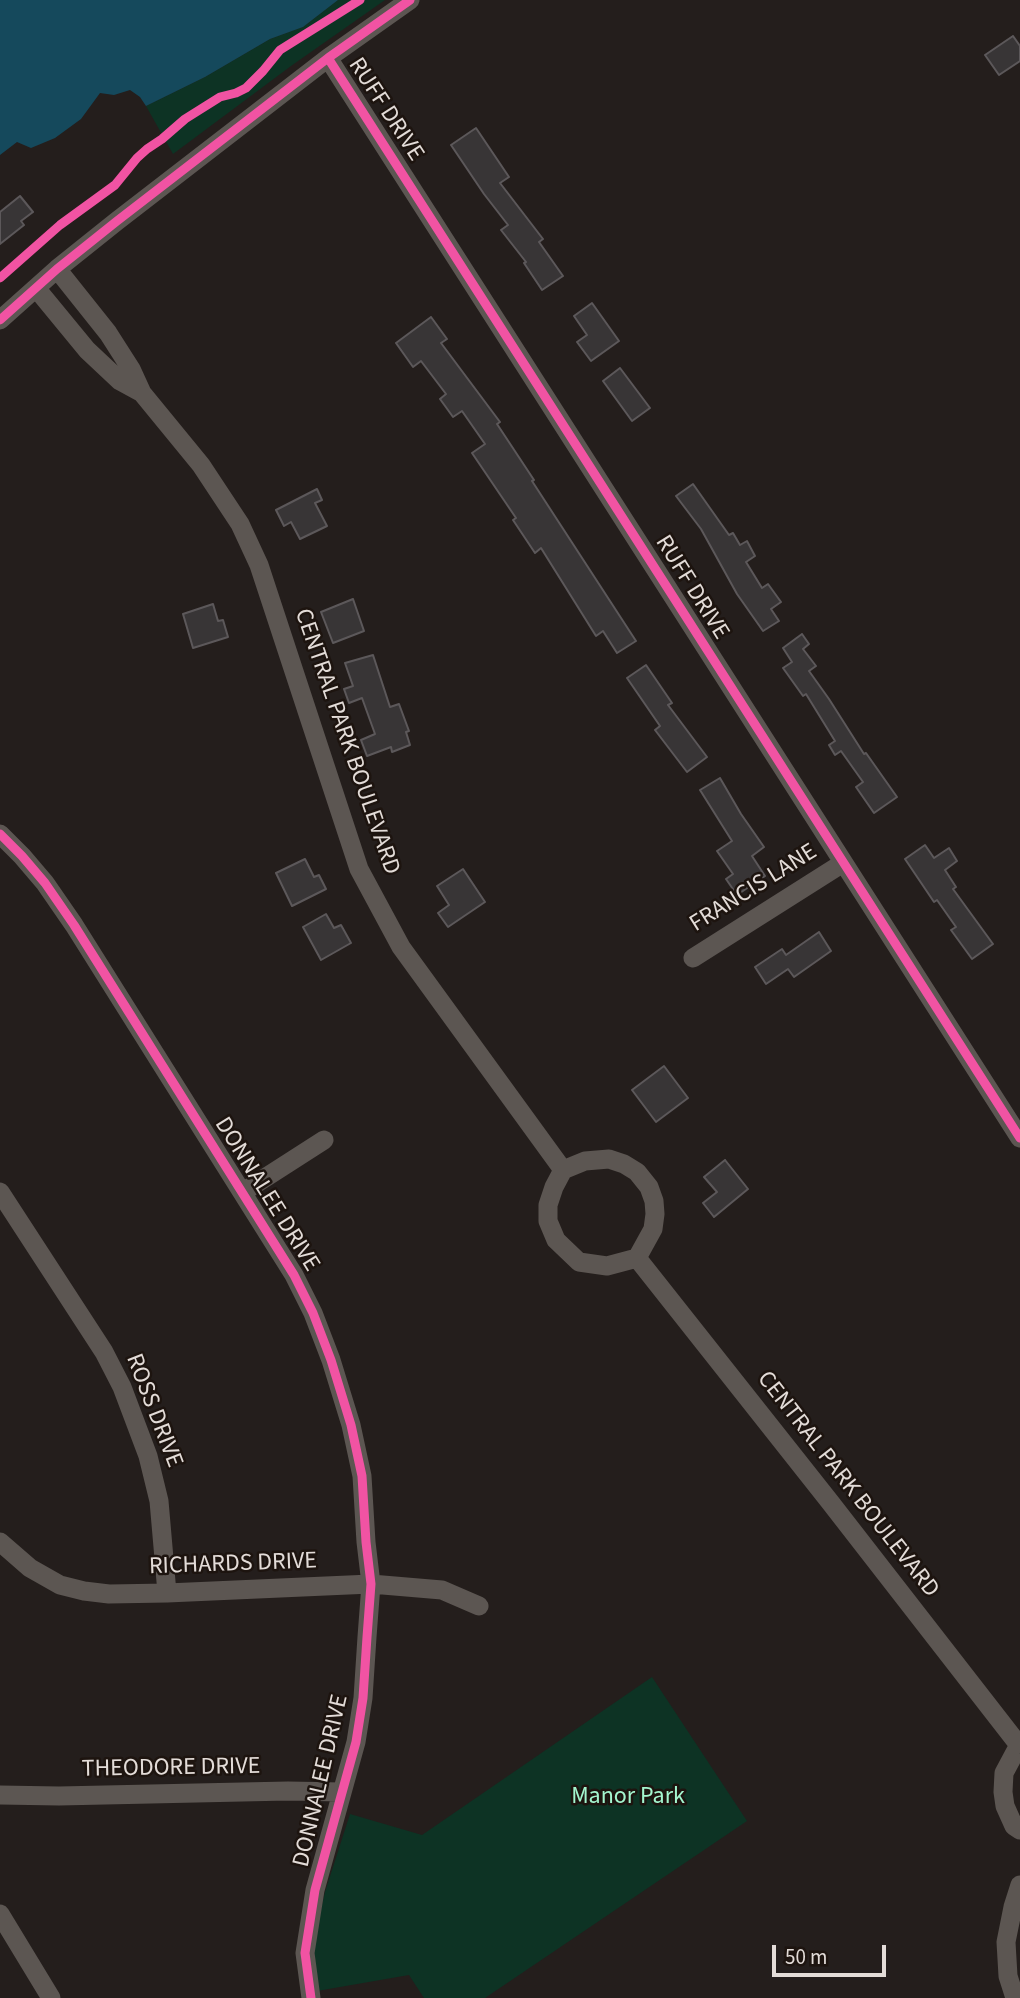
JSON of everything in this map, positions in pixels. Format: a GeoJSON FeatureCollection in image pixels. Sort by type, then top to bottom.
{"type":"FeatureCollection","features":[{"type":"Feature","properties":{"kind":"street"},"geometry":{"type":"LineString","coordinates":[[0,320],[57,269],[328,58],[410,0]]}},
{"type":"Feature","properties":{"kind":"street","name":"RUFF DRIVE"},"geometry":{"type":"LineString","coordinates":[[328,58],[1020,1138]]}},
{"type":"Feature","properties":{"kind":"street","name":"CENTRAL PARK BOULEVARD"},"geometry":{"type":"LineString","coordinates":[[57,269],[108,333],[131,369],[142,393],[201,465],[240,524],[259,565],[359,869],[401,947],[563,1170]]}},
{"type":"Feature","properties":{"kind":"street","name":"CENTRAL PARK BOULEVARD"},"geometry":{"type":"LineString","coordinates":[[36,288],[87,350],[120,381],[142,393]]}},
{"type":"Feature","properties":{"kind":"street","name":"DONNALEE DRIVE"},"geometry":{"type":"LineString","coordinates":[[0,834],[44,883],[74,925],[294,1275],[313,1313],[331,1360],[351,1425],[362,1476],[370,1584],[363,1698],[356,1742],[316,1890],[305,1953],[311,1998]]}},
{"type":"Feature","properties":{"kind":"street","name":"FRANCIS LANE"},"geometry":{"type":"LineString","coordinates":[[692,958],[843,863]]}},
{"type":"Feature","properties":{"kind":"street"},"geometry":{"type":"LineString","coordinates":[[243,1192],[324,1140]]}},
{"type":"Feature","properties":{"kind":"street"},"geometry":{"type":"LineString","coordinates":[[609,1159],[637,1172],[649,1187],[655,1214],[653,1229],[637,1258],[607,1266],[579,1262],[556,1240],[548,1222],[548,1205],[563,1170],[585,1161],[609,1159]]}},
{"type":"Feature","properties":{"kind":"street","name":"ROSS DRIVE"},"geometry":{"type":"LineString","coordinates":[[0,1192],[104,1352],[122,1387],[148,1456],[156,1490],[164,1539],[167,1593]]}},
{"type":"Feature","properties":{"kind":"street","name":"CENTRAL PARK BOULEVARD"},"geometry":{"type":"LineString","coordinates":[[637,1258],[1019,1744],[1004,1773],[1003,1792],[1005,1806],[1014,1826],[1020,1830]]}},
{"type":"Feature","properties":{"kind":"street","name":"RICHARDS DRIVE"},"geometry":{"type":"LineString","coordinates":[[0,1542],[30,1568],[60,1585],[84,1591],[109,1594],[167,1593],[370,1584],[442,1590],[479,1606]]}},
{"type":"Feature","properties":{"kind":"street","name":"THEODORE DRIVE"},"geometry":{"type":"LineString","coordinates":[[0,1795],[342,1792]]}},
{"type":"Feature","properties":{"kind":"street"},"geometry":{"type":"LineString","coordinates":[[1015,1998],[1009,1976],[1006,1942],[1020,1885]]}},
{"type":"Feature","properties":{"kind":"street"},"geometry":{"type":"LineString","coordinates":[[0,1914],[51,1998]]}},
{"type":"Feature","properties":{"kind":"green space"},"geometry":{"type":"Polygon","coordinates":[[[338,0],[385,0],[173,154],[146,106],[205,77],[270,39],[303,27],[338,0]]]}},
{"type":"Feature","properties":{"kind":"green space","name":"Manor Park"},"geometry":{"type":"Polygon","coordinates":[[[652,1677],[747,1821],[485,1998],[424,1998],[409,1975],[317,1991],[314,1952],[318,1922],[350,1814],[422,1835],[652,1677]]]}},
{"type":"Feature","properties":{"kind":"water"},"geometry":{"type":"Polygon","coordinates":[[[0,0],[338,0],[303,27],[270,39],[205,77],[146,106],[140,97],[130,90],[114,95],[100,93],[81,119],[55,138],[31,148],[17,142],[0,155],[0,0]]]}},
{"type":"Feature","properties":{"kind":"building"},"geometry":{"type":"Polygon","coordinates":[[[1013,36],[1020,46],[1020,61],[999,75],[985,55],[1013,36]]]}},
{"type":"Feature","properties":{"kind":"building"},"geometry":{"type":"Polygon","coordinates":[[[476,128],[509,177],[500,183],[543,239],[539,242],[563,276],[542,290],[524,263],[526,262],[501,230],[508,225],[451,145],[476,128]]]}},
{"type":"Feature","properties":{"kind":"building"},"geometry":{"type":"Polygon","coordinates":[[[20,196],[33,212],[21,221],[24,225],[0,244],[0,212],[20,196]]]}},
{"type":"Feature","properties":{"kind":"building"},"geometry":{"type":"Polygon","coordinates":[[[592,303],[619,341],[591,361],[577,342],[587,335],[574,316],[592,303]]]}},
{"type":"Feature","properties":{"kind":"building"},"geometry":{"type":"Polygon","coordinates":[[[431,317],[447,339],[441,343],[500,422],[497,424],[534,480],[532,481],[636,641],[617,653],[603,631],[596,636],[541,548],[535,553],[513,520],[516,518],[472,453],[485,444],[462,411],[453,417],[440,399],[446,394],[421,361],[413,367],[396,343],[431,317]]]}},
{"type":"Feature","properties":{"kind":"building"},"geometry":{"type":"Polygon","coordinates":[[[620,368],[650,408],[632,421],[603,381],[620,368]]]}},
{"type":"Feature","properties":{"kind":"building"},"geometry":{"type":"Polygon","coordinates":[[[693,484],[729,535],[733,533],[740,545],[747,541],[755,556],[746,562],[762,588],[768,584],[781,602],[771,609],[779,621],[763,631],[737,594],[701,529],[676,496],[693,484]]]}},
{"type":"Feature","properties":{"kind":"building"},"geometry":{"type":"Polygon","coordinates":[[[317,489],[322,500],[315,503],[327,526],[300,539],[291,522],[284,526],[276,510],[317,489]]]}},
{"type":"Feature","properties":{"kind":"building"},"geometry":{"type":"Polygon","coordinates":[[[353,599],[364,631],[333,643],[321,612],[353,599]]]}},
{"type":"Feature","properties":{"kind":"building"},"geometry":{"type":"Polygon","coordinates":[[[213,604],[218,621],[223,620],[228,637],[193,648],[183,614],[213,604]]]}},
{"type":"Feature","properties":{"kind":"building"},"geometry":{"type":"Polygon","coordinates":[[[802,634],[809,644],[803,649],[816,666],[809,671],[864,754],[866,753],[897,797],[874,813],[856,787],[863,782],[841,751],[835,755],[829,745],[835,741],[806,694],[803,696],[783,668],[792,662],[783,648],[802,634]]]}},
{"type":"Feature","properties":{"kind":"building"},"geometry":{"type":"Polygon","coordinates":[[[373,655],[390,707],[399,704],[409,731],[406,732],[410,745],[392,752],[391,747],[367,756],[361,740],[375,734],[362,698],[349,703],[344,689],[353,686],[345,663],[373,655]]]}},
{"type":"Feature","properties":{"kind":"building"},"geometry":{"type":"Polygon","coordinates":[[[646,665],[672,703],[668,705],[707,757],[687,772],[655,730],[660,726],[627,678],[646,665]]]}},
{"type":"Feature","properties":{"kind":"building"},"geometry":{"type":"Polygon","coordinates":[[[720,778],[764,847],[752,856],[765,876],[737,895],[726,879],[733,874],[717,851],[732,841],[700,790],[720,778]]]}},
{"type":"Feature","properties":{"kind":"building"},"geometry":{"type":"Polygon","coordinates":[[[925,845],[934,858],[949,848],[957,861],[945,870],[956,887],[953,889],[993,944],[972,959],[951,930],[956,927],[937,900],[934,902],[905,859],[925,845]]]}},
{"type":"Feature","properties":{"kind":"building"},"geometry":{"type":"Polygon","coordinates":[[[305,859],[314,877],[319,875],[326,889],[292,906],[276,873],[305,859]]]}},
{"type":"Feature","properties":{"kind":"building"},"geometry":{"type":"Polygon","coordinates":[[[463,869],[485,902],[448,927],[438,913],[449,905],[437,886],[463,869]]]}},
{"type":"Feature","properties":{"kind":"building"},"geometry":{"type":"Polygon","coordinates":[[[326,914],[334,928],[341,925],[351,943],[321,960],[303,927],[326,914]]]}},
{"type":"Feature","properties":{"kind":"building"},"geometry":{"type":"Polygon","coordinates":[[[819,932],[831,951],[794,977],[788,969],[766,984],[755,967],[782,949],[786,955],[819,932]]]}},
{"type":"Feature","properties":{"kind":"building"},"geometry":{"type":"Polygon","coordinates":[[[664,1066],[688,1098],[656,1122],[632,1090],[664,1066]]]}},
{"type":"Feature","properties":{"kind":"building"},"geometry":{"type":"Polygon","coordinates":[[[725,1160],[748,1189],[714,1217],[703,1203],[717,1192],[704,1177],[725,1160]]]}},
{"type":"Feature","properties":{"kind":"cycle path"},"geometry":{"type":"LineString","coordinates":[[0,278],[60,225],[115,185],[137,158],[185,119],[220,97],[246,88],[280,50],[360,0]]}},
{"type":"Feature","properties":{"kind":"cycle path"},"geometry":{"type":"LineString","coordinates":[[0,320],[57,269],[117,221],[328,58],[410,0]]}},
{"type":"Feature","properties":{"kind":"cycle path"},"geometry":{"type":"LineString","coordinates":[[328,58],[1020,1138]]}},
{"type":"Feature","properties":{"kind":"cycle path"},"geometry":{"type":"LineString","coordinates":[[0,834],[45,883],[74,925],[294,1275],[313,1313],[331,1360],[351,1425],[362,1476],[371,1584],[363,1698],[356,1742],[315,1890],[305,1953],[311,1998]]}}]}
